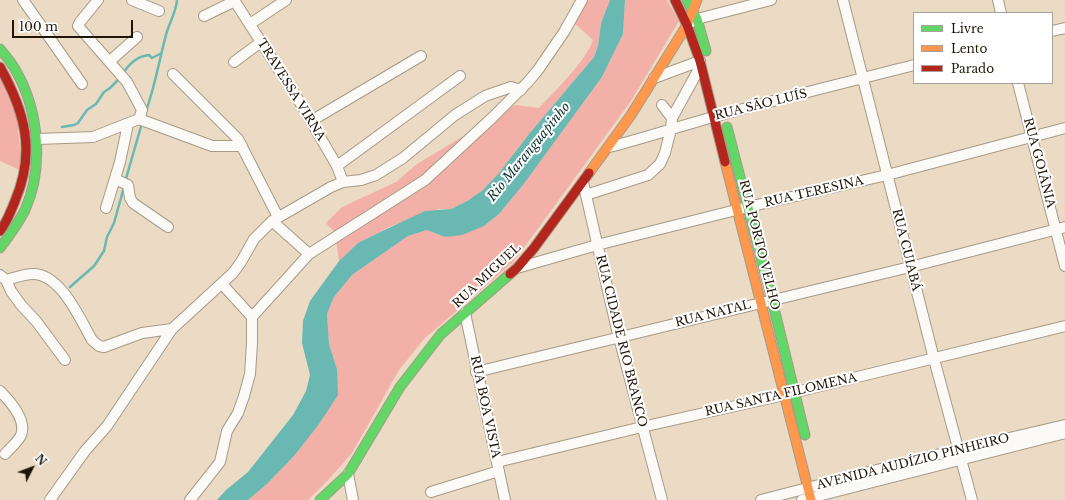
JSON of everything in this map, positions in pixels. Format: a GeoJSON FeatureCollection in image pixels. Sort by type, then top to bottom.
{"type":"FeatureCollection","features":[{"type":"Feature","properties":{"kind":"main road","name":"RUA PORTO VELHO"},"geometry":{"type":"LineString","coordinates":[[675,0],[687,24],[700,64],[720,112],[748,207],[807,443]]}},
{"type":"Feature","properties":{"kind":"main road"},"geometry":{"type":"LineString","coordinates":[[687,0],[695,15],[715,85]]}},
{"type":"Feature","properties":{"kind":"main road"},"geometry":{"type":"LineString","coordinates":[[695,15],[697,0]]}},
{"type":"Feature","properties":{"kind":"main road","name":"RUA MIGUEL"},"geometry":{"type":"LineString","coordinates":[[320,500],[348,474],[414,366],[441,334],[517,268],[534,248],[608,147],[654,78],[687,24]]}},
{"type":"Feature","properties":{"kind":"main road"},"geometry":{"type":"LineString","coordinates":[[0,49],[20,78],[34,120],[37,139],[36,172],[30,196],[24,213],[10,236],[0,248]]}},
{"type":"Feature","properties":{"kind":"main road"},"geometry":{"type":"LineString","coordinates":[[0,67],[17,100],[22,115],[27,140],[24,180],[17,198],[0,230]]}},
{"type":"Feature","properties":{"kind":"main road","name":"RUA PORTO VELHO"},"geometry":{"type":"LineString","coordinates":[[720,112],[738,210],[784,396],[813,484],[813,499]]}},
{"type":"Feature","properties":{"kind":"street"},"geometry":{"type":"LineString","coordinates":[[23,0],[82,84]]}},
{"type":"Feature","properties":{"kind":"street"},"geometry":{"type":"LineString","coordinates":[[98,0],[78,26],[110,61],[130,86],[141,108],[141,120]]}},
{"type":"Feature","properties":{"kind":"street"},"geometry":{"type":"LineString","coordinates":[[132,0],[159,11]]}},
{"type":"Feature","properties":{"kind":"street"},"geometry":{"type":"LineString","coordinates":[[204,16],[234,0]]}},
{"type":"Feature","properties":{"kind":"street","name":"TRAVESSA VIRNA"},"geometry":{"type":"LineString","coordinates":[[234,0],[311,121],[337,166],[343,182]]}},
{"type":"Feature","properties":{"kind":"street"},"geometry":{"type":"LineString","coordinates":[[250,24],[286,0]]}},
{"type":"Feature","properties":{"kind":"street"},"geometry":{"type":"LineString","coordinates":[[190,500],[220,462],[227,431],[238,413],[244,396],[250,374],[252,358],[252,317],[309,254],[425,180],[493,117],[521,90],[548,56],[564,32],[582,0]]}},
{"type":"Feature","properties":{"kind":"street"},"geometry":{"type":"LineString","coordinates":[[687,24],[695,15],[771,0]]}},
{"type":"Feature","properties":{"kind":"street","name":"RUA CUIABÁ"},"geometry":{"type":"LineString","coordinates":[[843,0],[910,267],[972,500]]}},
{"type":"Feature","properties":{"kind":"street"},"geometry":{"type":"LineString","coordinates":[[998,0],[1001,12]]}},
{"type":"Feature","properties":{"kind":"street"},"geometry":{"type":"LineString","coordinates":[[1053,31],[1065,28]]}},
{"type":"Feature","properties":{"kind":"street"},"geometry":{"type":"LineString","coordinates":[[110,61],[137,37]]}},
{"type":"Feature","properties":{"kind":"street"},"geometry":{"type":"LineString","coordinates":[[234,62],[261,42]]}},
{"type":"Feature","properties":{"kind":"street"},"geometry":{"type":"LineString","coordinates":[[311,121],[421,56]]}},
{"type":"Feature","properties":{"kind":"street"},"geometry":{"type":"LineString","coordinates":[[654,78],[700,64]]}},
{"type":"Feature","properties":{"kind":"street"},"geometry":{"type":"LineString","coordinates":[[586,195],[648,175],[662,161],[671,129],[672,118],[700,64]]}},
{"type":"Feature","properties":{"kind":"street","name":"RUA SÃO LUÍS"},"geometry":{"type":"LineString","coordinates":[[608,147],[644,138],[720,112],[862,79],[913,65]]}},
{"type":"Feature","properties":{"kind":"street"},"geometry":{"type":"LineString","coordinates":[[173,74],[232,132],[242,146],[275,219],[309,254]]}},
{"type":"Feature","properties":{"kind":"street"},"geometry":{"type":"LineString","coordinates":[[337,166],[460,76]]}},
{"type":"Feature","properties":{"kind":"street","name":"RUA GOIÂNIA"},"geometry":{"type":"LineString","coordinates":[[1018,84],[1032,136],[1060,228],[1065,266]]}},
{"type":"Feature","properties":{"kind":"street"},"geometry":{"type":"LineString","coordinates":[[50,500],[86,451],[107,426],[172,329],[222,284],[238,267],[254,239],[275,219],[343,182],[361,180],[376,175],[403,158],[455,115],[485,96],[511,87],[521,90]]}},
{"type":"Feature","properties":{"kind":"street"},"geometry":{"type":"LineString","coordinates":[[662,105],[672,118]]}},
{"type":"Feature","properties":{"kind":"street"},"geometry":{"type":"LineString","coordinates":[[37,139],[93,137],[141,120],[212,146],[242,146]]}},
{"type":"Feature","properties":{"kind":"street"},"geometry":{"type":"LineString","coordinates":[[106,208],[125,142],[128,124]]}},
{"type":"Feature","properties":{"kind":"street","name":"RUA TERESINA"},"geometry":{"type":"LineString","coordinates":[[517,268],[597,245],[748,207],[887,175],[1065,128]]}},
{"type":"Feature","properties":{"kind":"street"},"geometry":{"type":"LineString","coordinates":[[115,178],[126,183],[129,187],[130,198],[133,203],[168,227]]}},
{"type":"Feature","properties":{"kind":"street","name":"RUA CIDADE RIO BRANCO"},"geometry":{"type":"LineString","coordinates":[[582,182],[617,330],[662,500]]}},
{"type":"Feature","properties":{"kind":"street","name":"RUA NATAL"},"geometry":{"type":"LineString","coordinates":[[476,372],[910,267],[1060,228]]}},
{"type":"Feature","properties":{"kind":"street"},"geometry":{"type":"LineString","coordinates":[[65,360],[11,291],[3,278],[32,274],[41,275],[53,282],[62,290],[92,340],[99,346],[104,346],[142,333],[172,329]]}},
{"type":"Feature","properties":{"kind":"street"},"geometry":{"type":"LineString","coordinates":[[222,284],[252,317]]}},
{"type":"Feature","properties":{"kind":"street","name":"RUA BOA VISTA"},"geometry":{"type":"LineString","coordinates":[[465,313],[476,372],[505,500]]}},
{"type":"Feature","properties":{"kind":"street","name":"RUA SANTA FILOMENA"},"geometry":{"type":"LineString","coordinates":[[431,492],[498,466],[642,427],[784,396],[1065,326]]}},
{"type":"Feature","properties":{"kind":"street"},"geometry":{"type":"LineString","coordinates":[[0,391],[17,412],[23,430],[21,436],[5,454]]}},
{"type":"Feature","properties":{"kind":"street","name":"AVENIDA AUDÍZIO PINHEIRO"},"geometry":{"type":"LineString","coordinates":[[1049,433],[1065,425]]}},
{"type":"Feature","properties":{"kind":"street","name":"AVENIDA AUDÍZIO PINHEIRO"},"geometry":{"type":"LineString","coordinates":[[761,500],[813,484],[928,462],[1049,433],[1065,433]]}},
{"type":"Feature","properties":{"kind":"street","name":"AVENIDA AUDÍZIO PINHEIRO"},"geometry":{"type":"LineString","coordinates":[[813,499],[928,462]]}},
{"type":"Feature","properties":{"kind":"street"},"geometry":{"type":"LineString","coordinates":[[348,474],[353,500]]}},
{"type":"Feature","properties":{"kind":"shaded area"},"geometry":{"type":"Polygon","coordinates":[[[582,0],[610,0],[601,23],[598,46],[594,57],[529,134],[499,173],[483,190],[467,201],[451,209],[439,209],[391,226],[358,243],[339,261],[335,233],[326,223],[342,207],[396,182],[417,164],[515,105],[539,108],[561,85],[584,57],[593,40],[571,20],[582,0]]]}},
{"type":"Feature","properties":{"kind":"shaded area"},"geometry":{"type":"Polygon","coordinates":[[[625,0],[667,0],[679,21],[631,101],[534,234],[512,263],[424,339],[399,370],[352,453],[308,500],[248,500],[267,484],[294,456],[337,369],[329,344],[327,314],[334,297],[352,275],[408,236],[427,230],[445,237],[484,226],[499,214],[523,185],[602,77],[623,34],[625,0]]]}},
{"type":"Feature","properties":{"kind":"shaded area"},"geometry":{"type":"Polygon","coordinates":[[[0,78],[17,116],[22,171],[0,161],[0,78]]]}},
{"type":"Feature","properties":{"kind":"water","name":"Rio Maranguapinho"},"geometry":{"type":"Polygon","coordinates":[[[610,0],[625,0],[623,34],[602,77],[523,185],[499,214],[484,226],[462,235],[445,237],[427,230],[408,236],[352,275],[334,297],[327,314],[329,344],[337,369],[338,395],[319,424],[294,456],[267,484],[248,500],[217,500],[226,490],[248,472],[293,415],[306,391],[310,375],[302,343],[303,321],[310,301],[339,261],[358,243],[376,234],[425,211],[451,209],[467,201],[483,190],[499,173],[529,134],[594,57],[598,46],[601,23],[610,0]]]}},
{"type":"Feature","properties":{"kind":"waterway"},"geometry":{"type":"LineString","coordinates":[[146,111],[177,0]]}},
{"type":"Feature","properties":{"kind":"waterway"},"geometry":{"type":"LineString","coordinates":[[123,74],[125,70],[137,59],[149,55],[152,58],[160,54]]}},
{"type":"Feature","properties":{"kind":"waterway"},"geometry":{"type":"LineString","coordinates":[[62,127],[78,123],[87,110],[96,104],[104,92],[120,78]]}},
{"type":"Feature","properties":{"kind":"waterway"},"geometry":{"type":"LineString","coordinates":[[125,182],[142,123]]}},
{"type":"Feature","properties":{"kind":"waterway"},"geometry":{"type":"LineString","coordinates":[[70,287],[94,266],[104,251],[107,237],[114,223],[124,187]]}},
{"type":"Feature","properties":{"kind":"traffic: fast"},"geometry":{"type":"LineString","coordinates":[[687,0],[697,19],[706,51]]}},
{"type":"Feature","properties":{"kind":"traffic: fast"},"geometry":{"type":"LineString","coordinates":[[0,49],[14,68],[24,87],[30,104],[34,121],[37,158],[31,194],[25,210],[0,248]]}},
{"type":"Feature","properties":{"kind":"traffic: fast"},"geometry":{"type":"LineString","coordinates":[[727,127],[805,435]]}},
{"type":"Feature","properties":{"kind":"traffic: fast"},"geometry":{"type":"LineString","coordinates":[[320,500],[348,474],[400,387],[441,334],[510,274]]}},
{"type":"Feature","properties":{"kind":"traffic: slow"},"geometry":{"type":"LineString","coordinates":[[589,173],[631,115],[687,25],[697,0]]}},
{"type":"Feature","properties":{"kind":"traffic: slow"},"geometry":{"type":"LineString","coordinates":[[725,162],[811,500]]}},
{"type":"Feature","properties":{"kind":"traffic: jam"},"geometry":{"type":"LineString","coordinates":[[675,0],[687,25],[700,61],[725,162]]}},
{"type":"Feature","properties":{"kind":"traffic: jam"},"geometry":{"type":"LineString","coordinates":[[0,67],[16,100],[25,132],[26,149],[25,166],[21,183],[9,216],[0,231]]}},
{"type":"Feature","properties":{"kind":"traffic: jam"},"geometry":{"type":"LineString","coordinates":[[510,274],[534,248],[589,173]]}}]}
